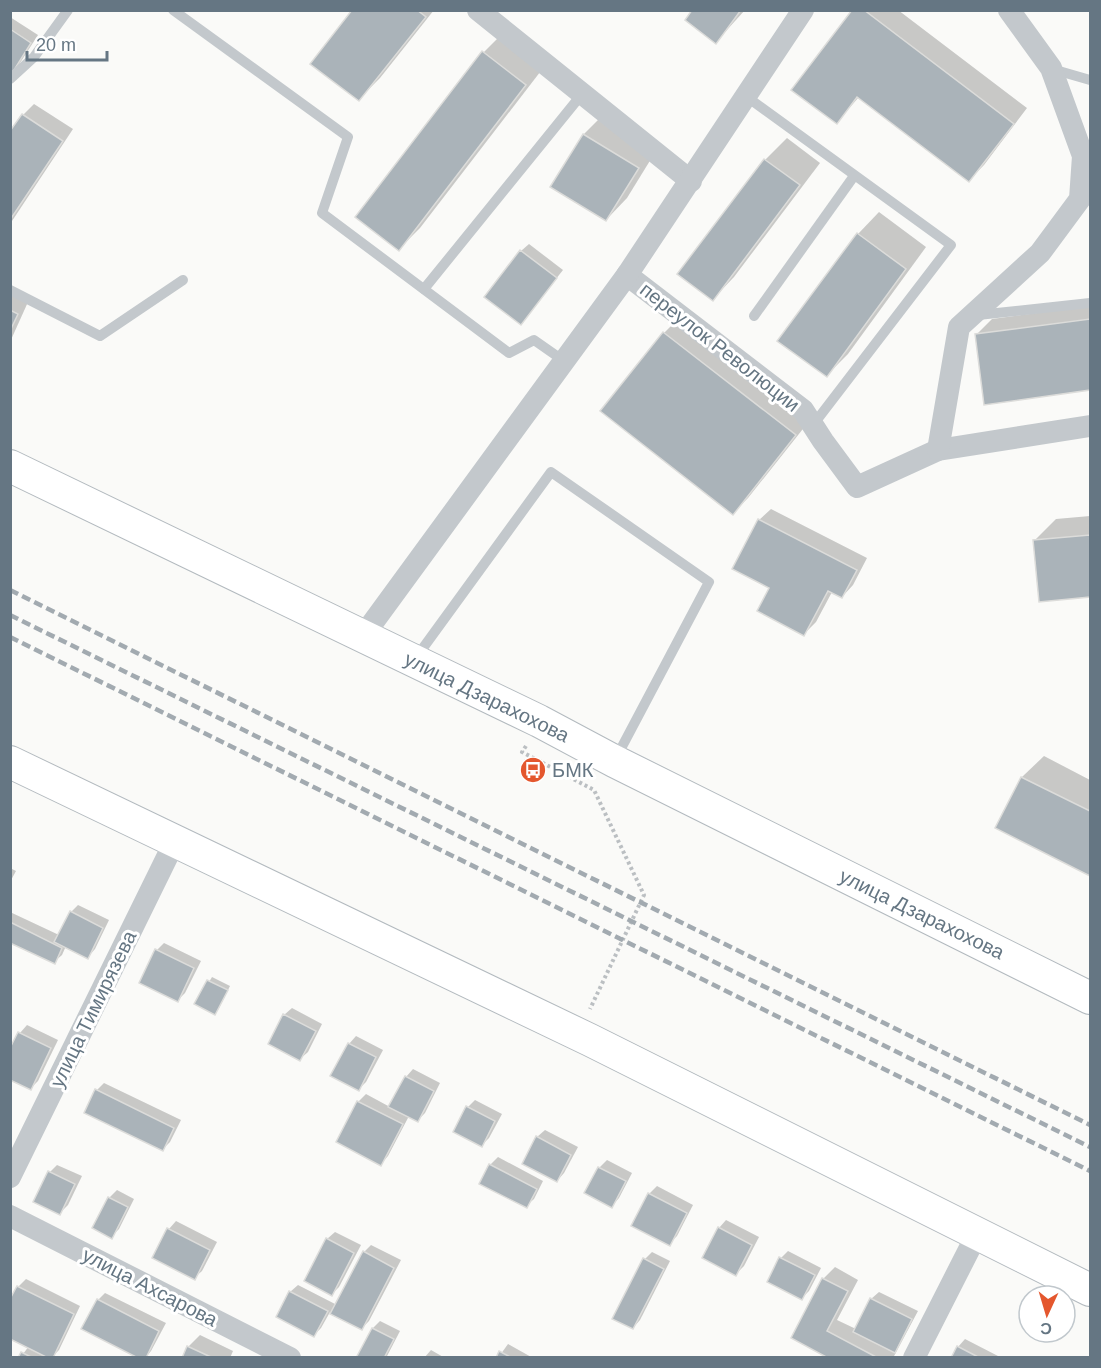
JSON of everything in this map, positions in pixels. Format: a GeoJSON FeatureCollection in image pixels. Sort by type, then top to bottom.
{"type":"FeatureCollection","features":[{"type":"Feature","properties":{"kind":"street"},"geometry":{"type":"LineString","coordinates":[[478,10],[691,181]]}},
{"type":"Feature","properties":{"kind":"street","name":"переулок Революции"},"geometry":{"type":"LineString","coordinates":[[363,636],[627,275],[803,10]]}},
{"type":"Feature","properties":{"kind":"street"},"geometry":{"type":"LineString","coordinates":[[938,450],[958,327],[1040,253],[1080,199],[1083,156],[1051,68],[1009,10]]}},
{"type":"Feature","properties":{"kind":"street","name":"переулок Революции"},"geometry":{"type":"LineString","coordinates":[[627,275],[803,410],[857,487],[938,450],[1090,426]]}},
{"type":"Feature","properties":{"kind":"street","name":"улица Дзарахохова"},"geometry":{"type":"LineString","coordinates":[[10,466],[539,721],[614,761],[1090,998]]}},
{"type":"Feature","properties":{"kind":"street"},"geometry":{"type":"LineString","coordinates":[[10,762],[578,1034],[1090,1290]]}},
{"type":"Feature","properties":{"kind":"street","name":"улица Тимирязева"},"geometry":{"type":"LineString","coordinates":[[10,1177],[175,841]]}},
{"type":"Feature","properties":{"kind":"street","name":"улица Ахсарова"},"geometry":{"type":"LineString","coordinates":[[10,1216],[290,1358]]}},
{"type":"Feature","properties":{"kind":"street"},"geometry":{"type":"LineString","coordinates":[[914,1358],[977,1234]]}},
{"type":"Feature","properties":{"kind":"lane"},"geometry":{"type":"LineString","coordinates":[[10,79],[34,57],[68,10]]}},
{"type":"Feature","properties":{"kind":"lane"},"geometry":{"type":"LineString","coordinates":[[173,10],[348,137],[322,213],[509,353],[534,340],[564,361]]}},
{"type":"Feature","properties":{"kind":"lane"},"geometry":{"type":"LineString","coordinates":[[1051,68],[1090,80]]}},
{"type":"Feature","properties":{"kind":"lane"},"geometry":{"type":"LineString","coordinates":[[424,289],[582,94]]}},
{"type":"Feature","properties":{"kind":"lane"},"geometry":{"type":"LineString","coordinates":[[747,97],[951,245],[812,425]]}},
{"type":"Feature","properties":{"kind":"lane"},"geometry":{"type":"LineString","coordinates":[[754,316],[854,176]]}},
{"type":"Feature","properties":{"kind":"lane"},"geometry":{"type":"LineString","coordinates":[[10,290],[100,336],[183,280]]}},
{"type":"Feature","properties":{"kind":"lane"},"geometry":{"type":"LineString","coordinates":[[971,315],[1090,303]]}},
{"type":"Feature","properties":{"kind":"lane"},"geometry":{"type":"LineString","coordinates":[[414,661],[551,472],[709,582],[614,761]]}},
{"type":"Feature","properties":{"kind":"path"},"geometry":{"type":"LineString","coordinates":[[539,721],[522,752],[594,790],[644,895],[578,1034]]}},
{"type":"Feature","properties":{"kind":"building"},"geometry":{"type":"Polygon","coordinates":[[[352,10],[417,10],[426,17],[359,101],[310,64],[352,10]]]}},
{"type":"Feature","properties":{"kind":"building"},"geometry":{"type":"Polygon","coordinates":[[[692,10],[741,10],[716,44],[685,20],[692,10]]]}},
{"type":"Feature","properties":{"kind":"building"},"geometry":{"type":"Polygon","coordinates":[[[852,10],[864,10],[1014,124],[969,182],[857,97],[837,124],[791,90],[852,10]]]}},
{"type":"Feature","properties":{"kind":"building"},"geometry":{"type":"Polygon","coordinates":[[[10,29],[31,43],[11,75],[10,75],[10,29]]]}},
{"type":"Feature","properties":{"kind":"building"},"geometry":{"type":"Polygon","coordinates":[[[482,51],[526,85],[399,251],[355,217],[482,51]]]}},
{"type":"Feature","properties":{"kind":"building"},"geometry":{"type":"Polygon","coordinates":[[[22,114],[63,141],[10,220],[10,131],[22,114]]]}},
{"type":"Feature","properties":{"kind":"building"},"geometry":{"type":"Polygon","coordinates":[[[583,134],[639,168],[606,221],[550,187],[583,134]]]}},
{"type":"Feature","properties":{"kind":"building"},"geometry":{"type":"Polygon","coordinates":[[[764,159],[800,185],[713,301],[677,274],[764,159]]]}},
{"type":"Feature","properties":{"kind":"building"},"geometry":{"type":"Polygon","coordinates":[[[857,233],[906,269],[827,377],[777,341],[857,233]]]}},
{"type":"Feature","properties":{"kind":"building"},"geometry":{"type":"Polygon","coordinates":[[[520,250],[557,278],[521,325],[484,297],[520,250]]]}},
{"type":"Feature","properties":{"kind":"building"},"geometry":{"type":"Polygon","coordinates":[[[10,310],[18,314],[10,331],[10,310]]]}},
{"type":"Feature","properties":{"kind":"building"},"geometry":{"type":"Polygon","coordinates":[[[1090,319],[1090,390],[984,405],[975,334],[1090,319]]]}},
{"type":"Feature","properties":{"kind":"building"},"geometry":{"type":"Polygon","coordinates":[[[663,332],[796,435],[733,515],[600,411],[663,332]]]}},
{"type":"Feature","properties":{"kind":"building"},"geometry":{"type":"Polygon","coordinates":[[[758,519],[857,570],[842,598],[828,591],[804,636],[757,611],[769,588],[732,569],[758,519]]]}},
{"type":"Feature","properties":{"kind":"building"},"geometry":{"type":"Polygon","coordinates":[[[1090,535],[1090,597],[1039,602],[1033,540],[1090,535]]]}},
{"type":"Feature","properties":{"kind":"building"},"geometry":{"type":"Polygon","coordinates":[[[1021,777],[1090,811],[1090,876],[995,828],[1021,777]]]}},
{"type":"Feature","properties":{"kind":"building"},"geometry":{"type":"Polygon","coordinates":[[[70,911],[103,928],[88,959],[54,942],[70,911]]]}},
{"type":"Feature","properties":{"kind":"building"},"geometry":{"type":"Polygon","coordinates":[[[10,922],[62,948],[55,964],[10,943],[10,922]]]}},
{"type":"Feature","properties":{"kind":"building"},"geometry":{"type":"Polygon","coordinates":[[[155,949],[194,968],[178,1002],[139,983],[155,949]]]}},
{"type":"Feature","properties":{"kind":"building"},"geometry":{"type":"Polygon","coordinates":[[[207,980],[228,990],[215,1015],[194,1004],[207,980]]]}},
{"type":"Feature","properties":{"kind":"building"},"geometry":{"type":"Polygon","coordinates":[[[283,1014],[316,1031],[300,1061],[268,1044],[283,1014]]]}},
{"type":"Feature","properties":{"kind":"building"},"geometry":{"type":"Polygon","coordinates":[[[18,1032],[51,1048],[31,1090],[10,1080],[10,1048],[18,1032]]]}},
{"type":"Feature","properties":{"kind":"building"},"geometry":{"type":"Polygon","coordinates":[[[348,1043],[376,1057],[359,1091],[330,1076],[348,1043]]]}},
{"type":"Feature","properties":{"kind":"building"},"geometry":{"type":"Polygon","coordinates":[[[405,1076],[434,1091],[418,1122],[388,1107],[405,1076]]]}},
{"type":"Feature","properties":{"kind":"building"},"geometry":{"type":"Polygon","coordinates":[[[95,1089],[174,1128],[163,1151],[84,1113],[95,1089]]]}},
{"type":"Feature","properties":{"kind":"building"},"geometry":{"type":"Polygon","coordinates":[[[357,1101],[403,1124],[381,1166],[336,1142],[357,1101]]]}},
{"type":"Feature","properties":{"kind":"building"},"geometry":{"type":"Polygon","coordinates":[[[466,1106],[495,1121],[482,1147],[453,1132],[466,1106]]]}},
{"type":"Feature","properties":{"kind":"building"},"geometry":{"type":"Polygon","coordinates":[[[536,1136],[571,1155],[557,1182],[522,1164],[536,1136]]]}},
{"type":"Feature","properties":{"kind":"building"},"geometry":{"type":"Polygon","coordinates":[[[489,1164],[537,1189],[527,1208],[479,1184],[489,1164]]]}},
{"type":"Feature","properties":{"kind":"building"},"geometry":{"type":"Polygon","coordinates":[[[598,1167],[626,1181],[612,1208],[584,1193],[598,1167]]]}},
{"type":"Feature","properties":{"kind":"building"},"geometry":{"type":"Polygon","coordinates":[[[48,1171],[75,1184],[60,1215],[33,1202],[48,1171]]]}},
{"type":"Feature","properties":{"kind":"building"},"geometry":{"type":"Polygon","coordinates":[[[648,1193],[687,1213],[670,1246],[631,1226],[648,1193]]]}},
{"type":"Feature","properties":{"kind":"building"},"geometry":{"type":"Polygon","coordinates":[[[108,1197],[128,1207],[112,1239],[92,1228],[108,1197]]]}},
{"type":"Feature","properties":{"kind":"building"},"geometry":{"type":"Polygon","coordinates":[[[718,1227],[752,1245],[736,1276],[702,1258],[718,1227]]]}},
{"type":"Feature","properties":{"kind":"building"},"geometry":{"type":"Polygon","coordinates":[[[167,1228],[210,1250],[195,1280],[152,1258],[167,1228]]]}},
{"type":"Feature","properties":{"kind":"building"},"geometry":{"type":"Polygon","coordinates":[[[326,1238],[354,1253],[332,1296],[304,1281],[326,1238]]]}},
{"type":"Feature","properties":{"kind":"building"},"geometry":{"type":"Polygon","coordinates":[[[363,1251],[394,1268],[362,1330],[330,1314],[363,1251]]]}},
{"type":"Feature","properties":{"kind":"building"},"geometry":{"type":"Polygon","coordinates":[[[779,1257],[815,1275],[802,1300],[767,1282],[779,1257]]]}},
{"type":"Feature","properties":{"kind":"building"},"geometry":{"type":"Polygon","coordinates":[[[643,1258],[664,1269],[633,1329],[612,1319],[643,1258]]]}},
{"type":"Feature","properties":{"kind":"building"},"geometry":{"type":"Polygon","coordinates":[[[822,1278],[848,1291],[827,1331],[878,1358],[828,1358],[791,1338],[822,1278]]]}},
{"type":"Feature","properties":{"kind":"building"},"geometry":{"type":"Polygon","coordinates":[[[17,1286],[74,1314],[53,1358],[48,1358],[10,1339],[10,1299],[17,1286]]]}},
{"type":"Feature","properties":{"kind":"building"},"geometry":{"type":"Polygon","coordinates":[[[289,1291],[328,1311],[314,1337],[276,1317],[289,1291]]]}},
{"type":"Feature","properties":{"kind":"building"},"geometry":{"type":"Polygon","coordinates":[[[870,1298],[912,1319],[895,1353],[853,1332],[870,1298]]]}},
{"type":"Feature","properties":{"kind":"building"},"geometry":{"type":"Polygon","coordinates":[[[97,1299],[159,1331],[146,1358],[138,1358],[81,1329],[97,1299]]]}},
{"type":"Feature","properties":{"kind":"building"},"geometry":{"type":"Polygon","coordinates":[[[372,1328],[394,1339],[384,1358],[356,1358],[372,1328]]]}},
{"type":"Feature","properties":{"kind":"building"},"geometry":{"type":"Polygon","coordinates":[[[187,1346],[213,1358],[182,1358],[187,1346]]]}},
{"type":"Feature","properties":{"kind":"building"},"geometry":{"type":"Polygon","coordinates":[[[957,1346],[980,1358],[951,1358],[957,1346]]]}},
{"type":"Feature","properties":{"kind":"building"},"geometry":{"type":"Polygon","coordinates":[[[499,1351],[512,1358],[496,1358],[499,1351]]]}},
{"type":"Feature","properties":{"kind":"building"},"geometry":{"type":"Polygon","coordinates":[[[21,1352],[33,1358],[18,1358],[21,1352]]]}},
{"type":"Feature","properties":{"kind":"railway"},"geometry":{"type":"LineString","coordinates":[[10,590],[1090,1125]]}},
{"type":"Feature","properties":{"kind":"railway"},"geometry":{"type":"LineString","coordinates":[[10,615],[1090,1147]]}},
{"type":"Feature","properties":{"kind":"railway"},"geometry":{"type":"LineString","coordinates":[[10,637],[1090,1171]]}},
{"type":"Feature","properties":{"kind":"place","name":"БМК"},"geometry":{"type":"Point","coordinates":[533,770]}}]}
